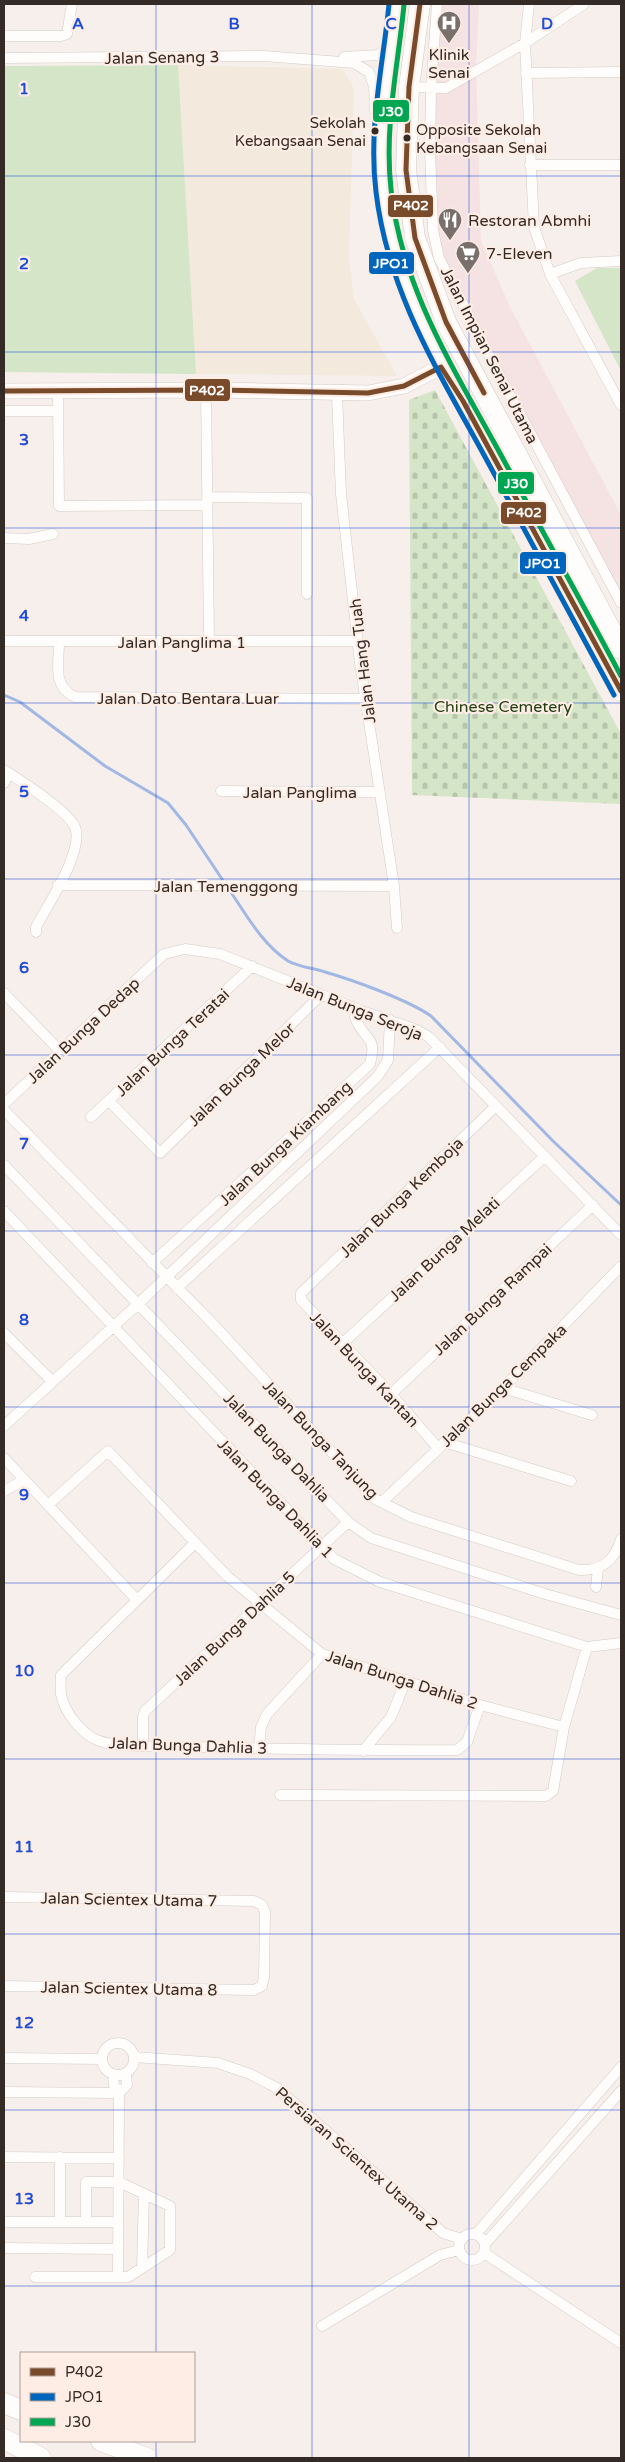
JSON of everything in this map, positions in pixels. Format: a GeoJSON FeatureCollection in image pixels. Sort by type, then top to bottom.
{"type":"FeatureCollection","features":[{"type":"Feature","properties":{"kind":"highway"},"geometry":{"type":"LineString","coordinates":[[398,4],[382,114],[382,181],[391,236],[404,287],[441,367],[467,410],[621,691]]}},
{"type":"Feature","properties":{"kind":"highway"},"geometry":{"type":"LineString","coordinates":[[420,4],[409,87],[406,170],[415,238],[446,322],[621,649]]}},
{"type":"Feature","properties":{"kind":"highway"},"geometry":{"type":"LineString","coordinates":[[601,614],[621,632]]}},
{"type":"Feature","properties":{"kind":"highway"},"geometry":{"type":"LineString","coordinates":[[4,2403],[20,2410]]}},
{"type":"Feature","properties":{"kind":"highway"},"geometry":{"type":"LineString","coordinates":[[4,2439],[41,2458]]}},
{"type":"Feature","properties":{"kind":"highway"},"geometry":{"type":"LineString","coordinates":[[104,2442],[147,2458]]}},
{"type":"Feature","properties":{"kind":"street"},"geometry":{"type":"LineString","coordinates":[[4,36],[61,36],[66,34],[72,4]]}},
{"type":"Feature","properties":{"kind":"street","name":"Jalan Impian Senai Utama"},"geometry":{"type":"LineString","coordinates":[[437,4],[431,88],[430,151],[433,220],[439,258],[621,603]]}},
{"type":"Feature","properties":{"kind":"street"},"geometry":{"type":"LineString","coordinates":[[529,4],[525,43],[534,227],[550,274],[621,406]]}},
{"type":"Feature","properties":{"kind":"street"},"geometry":{"type":"LineString","coordinates":[[409,87],[446,88],[525,43],[584,4]]}},
{"type":"Feature","properties":{"kind":"street","name":"Jalan Senang 3"},"geometry":{"type":"LineString","coordinates":[[321,59],[379,55],[393,41]]}},
{"type":"Feature","properties":{"kind":"street","name":"Jalan Senang 3"},"geometry":{"type":"LineString","coordinates":[[4,58],[264,56],[354,63],[369,72],[374,86],[377,157],[382,181]]}},
{"type":"Feature","properties":{"kind":"street"},"geometry":{"type":"LineString","coordinates":[[526,73],[621,72]]}},
{"type":"Feature","properties":{"kind":"street"},"geometry":{"type":"LineString","coordinates":[[530,165],[621,165]]}},
{"type":"Feature","properties":{"kind":"street"},"geometry":{"type":"LineString","coordinates":[[550,274],[581,263],[621,261]]}},
{"type":"Feature","properties":{"kind":"street"},"geometry":{"type":"LineString","coordinates":[[4,391],[206,390],[337,394],[368,393],[396,388],[441,367]]}},
{"type":"Feature","properties":{"kind":"street"},"geometry":{"type":"LineString","coordinates":[[206,390],[209,642]]}},
{"type":"Feature","properties":{"kind":"street"},"geometry":{"type":"LineString","coordinates":[[58,391],[59,506],[307,498],[308,594]]}},
{"type":"Feature","properties":{"kind":"street","name":"Jalan Hang Tuah"},"geometry":{"type":"LineString","coordinates":[[337,394],[341,494],[378,792],[394,886],[397,928]]}},
{"type":"Feature","properties":{"kind":"street"},"geometry":{"type":"LineString","coordinates":[[4,411],[58,412]]}},
{"type":"Feature","properties":{"kind":"street"},"geometry":{"type":"LineString","coordinates":[[4,538],[29,538],[53,534]]}},
{"type":"Feature","properties":{"kind":"street","name":"Jalan Panglima 1"},"geometry":{"type":"LineString","coordinates":[[4,642],[359,641]]}},
{"type":"Feature","properties":{"kind":"street","name":"Jalan Dato Bentara Luar"},"geometry":{"type":"LineString","coordinates":[[60,642],[59,683],[65,692],[75,697],[366,699]]}},
{"type":"Feature","properties":{"kind":"street"},"geometry":{"type":"LineString","coordinates":[[4,783],[6,772],[62,812],[74,825],[76,834],[75,851],[36,927],[36,932]]}},
{"type":"Feature","properties":{"kind":"street","name":"Jalan Panglima"},"geometry":{"type":"LineString","coordinates":[[221,791],[378,792]]}},
{"type":"Feature","properties":{"kind":"street","name":"Jalan Temenggong"},"geometry":{"type":"LineString","coordinates":[[58,886],[394,886]]}},
{"type":"Feature","properties":{"kind":"street","name":"Jalan Bunga Seroja"},"geometry":{"type":"LineString","coordinates":[[161,956],[185,949],[220,954],[362,1011],[417,1030],[440,1047],[621,1235]]}},
{"type":"Feature","properties":{"kind":"street","name":"Jalan Bunga Dedap"},"geometry":{"type":"LineString","coordinates":[[4,1104],[161,956]]}},
{"type":"Feature","properties":{"kind":"street","name":"Jalan Bunga Teratai"},"geometry":{"type":"LineString","coordinates":[[92,1118],[252,966]]}},
{"type":"Feature","properties":{"kind":"street"},"geometry":{"type":"LineString","coordinates":[[4,993],[61,1052]]}},
{"type":"Feature","properties":{"kind":"street","name":"Jalan Bunga Melor"},"geometry":{"type":"LineString","coordinates":[[108,1101],[160,1153],[322,995]]}},
{"type":"Feature","properties":{"kind":"street","name":"Jalan Bunga Kiambang"},"geometry":{"type":"LineString","coordinates":[[152,1263],[370,1064],[374,1050],[372,1041],[358,1026],[355,1017],[362,1011]]}},
{"type":"Feature","properties":{"kind":"street"},"geometry":{"type":"LineString","coordinates":[[4,1426],[138,1304],[378,1076],[388,1060],[390,1020]]}},
{"type":"Feature","properties":{"kind":"street","name":"Jalan Bunga Kiambang"},"geometry":{"type":"LineString","coordinates":[[177,1288],[440,1047]]}},
{"type":"Feature","properties":{"kind":"street","name":"Jalan Bunga Kemboja"},"geometry":{"type":"LineString","coordinates":[[305,1288],[496,1106]]}},
{"type":"Feature","properties":{"kind":"street","name":"Jalan Bunga Tanjung"},"geometry":{"type":"LineString","coordinates":[[4,1110],[177,1288],[375,1499],[411,1516],[579,1570],[598,1569]]}},
{"type":"Feature","properties":{"kind":"street","name":"Jalan Bunga Melati"},"geometry":{"type":"LineString","coordinates":[[343,1343],[546,1156]]}},
{"type":"Feature","properties":{"kind":"street","name":"Jalan Bunga Dahlia"},"geometry":{"type":"LineString","coordinates":[[4,1165],[348,1522],[371,1538],[546,1594],[621,1615]]}},
{"type":"Feature","properties":{"kind":"street","name":"Jalan Bunga Rampai"},"geometry":{"type":"LineString","coordinates":[[391,1394],[594,1205]]}},
{"type":"Feature","properties":{"kind":"street","name":"Jalan Bunga Dahlia 1"},"geometry":{"type":"LineString","coordinates":[[4,1211],[322,1547],[346,1566],[380,1582],[587,1647],[621,1643]]}},
{"type":"Feature","properties":{"kind":"street","name":"Jalan Bunga Cempaka"},"geometry":{"type":"LineString","coordinates":[[382,1502],[503,1388],[621,1266]]}},
{"type":"Feature","properties":{"kind":"street","name":"Jalan Bunga Kantan"},"geometry":{"type":"LineString","coordinates":[[305,1288],[300,1300],[441,1445]]}},
{"type":"Feature","properties":{"kind":"street"},"geometry":{"type":"LineString","coordinates":[[4,1333],[52,1381]]}},
{"type":"Feature","properties":{"kind":"street"},"geometry":{"type":"LineString","coordinates":[[503,1388],[592,1415]]}},
{"type":"Feature","properties":{"kind":"street"},"geometry":{"type":"LineString","coordinates":[[441,1445],[571,1481]]}},
{"type":"Feature","properties":{"kind":"street","name":"Jalan Bunga Dahlia 2"},"geometry":{"type":"LineString","coordinates":[[48,1505],[108,1452],[195,1543],[258,1604],[322,1654],[480,1705],[564,1727]]}},
{"type":"Feature","properties":{"kind":"street"},"geometry":{"type":"LineString","coordinates":[[4,1458],[137,1600]]}},
{"type":"Feature","properties":{"kind":"street"},"geometry":{"type":"LineString","coordinates":[[4,1491],[24,1480]]}},
{"type":"Feature","properties":{"kind":"street","name":"Jalan Bunga Dahlia 5"},"geometry":{"type":"LineString","coordinates":[[144,1745],[143,1717],[145,1712],[258,1604],[348,1522]]}},
{"type":"Feature","properties":{"kind":"street"},"geometry":{"type":"LineString","coordinates":[[596,1587],[598,1569],[618,1550],[621,1539]]}},
{"type":"Feature","properties":{"kind":"street","name":"Jalan Bunga Dahlia 3"},"geometry":{"type":"LineString","coordinates":[[195,1543],[61,1675],[61,1694],[69,1713],[84,1733],[108,1744],[363,1751],[457,1750],[467,1742],[480,1705]]}},
{"type":"Feature","properties":{"kind":"street"},"geometry":{"type":"LineString","coordinates":[[280,1795],[546,1796],[552,1791],[564,1727],[587,1647]]}},
{"type":"Feature","properties":{"kind":"street"},"geometry":{"type":"LineString","coordinates":[[259,1748],[262,1720],[322,1654]]}},
{"type":"Feature","properties":{"kind":"street"},"geometry":{"type":"LineString","coordinates":[[363,1751],[392,1717],[406,1680]]}},
{"type":"Feature","properties":{"kind":"street","name":"Jalan Scientex Utama 7"},"geometry":{"type":"LineString","coordinates":[[4,1897],[254,1901],[262,1905],[266,1912],[264,1978],[262,1986],[254,1990]]}},
{"type":"Feature","properties":{"kind":"street","name":"Jalan Scientex Utama 8"},"geometry":{"type":"LineString","coordinates":[[4,1986],[254,1990]]}},
{"type":"Feature","properties":{"kind":"street"},"geometry":{"type":"LineString","coordinates":[[116,2043],[124,2044],[131,2049],[134,2057],[133,2065],[126,2073],[113,2074],[105,2068],[102,2059],[103,2052],[108,2046],[116,2043]]}},
{"type":"Feature","properties":{"kind":"street","name":"Persiaran Scientex Utama 2"},"geometry":{"type":"LineString","coordinates":[[134,2057],[218,2063],[250,2074],[277,2088],[443,2233],[462,2239]]}},
{"type":"Feature","properties":{"kind":"street"},"geometry":{"type":"LineString","coordinates":[[4,2058],[102,2059]]}},
{"type":"Feature","properties":{"kind":"street"},"geometry":{"type":"LineString","coordinates":[[621,2067],[476,2234],[467,2235],[462,2239],[459,2250],[463,2257],[472,2261],[479,2259],[485,2249],[621,2091]]}},
{"type":"Feature","properties":{"kind":"street"},"geometry":{"type":"LineString","coordinates":[[4,2092],[119,2093],[127,2086],[126,2073]]}},
{"type":"Feature","properties":{"kind":"street"},"geometry":{"type":"LineString","coordinates":[[113,2074],[114,2085],[119,2093],[118,2278]]}},
{"type":"Feature","properties":{"kind":"street"},"geometry":{"type":"LineString","coordinates":[[4,2157],[119,2158]]}},
{"type":"Feature","properties":{"kind":"street"},"geometry":{"type":"LineString","coordinates":[[60,2158],[60,2222]]}},
{"type":"Feature","properties":{"kind":"street"},"geometry":{"type":"LineString","coordinates":[[35,2277],[128,2277],[170,2250],[170,2206],[119,2182],[86,2182],[86,2222]]}},
{"type":"Feature","properties":{"kind":"street"},"geometry":{"type":"LineString","coordinates":[[142,2268],[144,2194]]}},
{"type":"Feature","properties":{"kind":"street"},"geometry":{"type":"LineString","coordinates":[[4,2222],[118,2222]]}},
{"type":"Feature","properties":{"kind":"street"},"geometry":{"type":"LineString","coordinates":[[476,2234],[485,2249],[621,2343]]}},
{"type":"Feature","properties":{"kind":"street"},"geometry":{"type":"LineString","coordinates":[[4,2248],[118,2249]]}},
{"type":"Feature","properties":{"kind":"street"},"geometry":{"type":"LineString","coordinates":[[322,2326],[440,2255],[459,2250]]}},
{"type":"Feature","properties":{"kind":"shaded area"},"geometry":{"type":"Polygon","coordinates":[[[439,4],[479,4],[476,67],[481,241],[510,307],[621,515],[621,595],[442,254],[437,227],[433,149],[439,4]]]}},
{"type":"Feature","properties":{"kind":"shaded area","name":"Sekolah Kebangsaan Senai"},"geometry":{"type":"Polygon","coordinates":[[[178,65],[343,69],[354,89],[349,257],[354,299],[397,376],[196,374],[178,65]]]}},
{"type":"Feature","properties":{"kind":"green space"},"geometry":{"type":"Polygon","coordinates":[[[178,65],[196,374],[4,372],[4,66],[178,65]]]}},
{"type":"Feature","properties":{"kind":"green space"},"geometry":{"type":"Polygon","coordinates":[[[597,268],[621,268],[621,371],[575,281],[597,268]]]}},
{"type":"Feature","properties":{"kind":"green space","name":"Chinese Cemetery"},"geometry":{"type":"Polygon","coordinates":[[[435,390],[621,734],[621,804],[412,795],[409,400],[435,390]]]}},
{"type":"Feature","properties":{"kind":"waterway"},"geometry":{"type":"LineString","coordinates":[[4,695],[20,702],[105,766],[168,803],[186,825],[224,882]]}},
{"type":"Feature","properties":{"kind":"waterway"},"geometry":{"type":"LineString","coordinates":[[228,888],[262,937],[278,954],[288,961],[380,991],[431,1016],[553,1141],[621,1205]]}},
{"type":"Feature","properties":{"kind":"transit line","name":"JPO1"},"geometry":{"type":"LineString","coordinates":[[389,4],[377,97],[374,168],[382,228],[391,263],[403,296],[432,360],[614,695]]}},
{"type":"Feature","properties":{"kind":"transit line","name":"P402"},"geometry":{"type":"LineString","coordinates":[[420,4],[409,87],[406,170],[415,238],[446,322],[484,393]]}},
{"type":"Feature","properties":{"kind":"transit line","name":"J30"},"geometry":{"type":"LineString","coordinates":[[404,5],[390,120],[389,166],[397,224],[405,258],[430,323],[462,385],[621,676]]}},
{"type":"Feature","properties":{"kind":"transit line","name":"P402"},"geometry":{"type":"LineString","coordinates":[[4,391],[217,390],[368,393],[404,386],[441,367],[463,401],[621,691]]}},
{"type":"Feature","properties":{"kind":"place","name":"Klinik Senai"},"geometry":{"type":"Point","coordinates":[449,44]}},
{"type":"Feature","properties":{"kind":"place","name":"Sekolah Kebangsaan Senai"},"geometry":{"type":"Point","coordinates":[375,131]}},
{"type":"Feature","properties":{"kind":"place","name":"Opposite Sekolah Kebangsaan Senai"},"geometry":{"type":"Point","coordinates":[407,138]}},
{"type":"Feature","properties":{"kind":"place","name":"Restoran Abmhi"},"geometry":{"type":"Point","coordinates":[450,241]}},
{"type":"Feature","properties":{"kind":"place","name":"7-Eleven"},"geometry":{"type":"Point","coordinates":[468,274]}}]}
